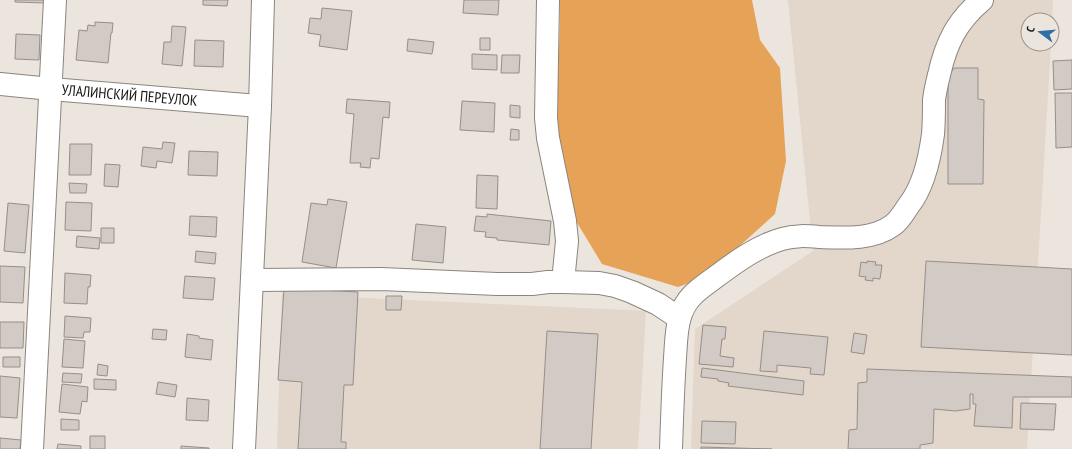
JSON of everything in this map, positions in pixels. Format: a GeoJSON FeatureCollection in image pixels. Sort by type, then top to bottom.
{"type":"FeatureCollection","features":[{"type":"Feature","properties":{"kind":"street"},"geometry":{"type":"LineString","coordinates":[[32,449],[55,0]]}},
{"type":"Feature","properties":{"kind":"street"},"geometry":{"type":"LineString","coordinates":[[244,449],[260,106],[263,0]]}},
{"type":"Feature","properties":{"kind":"street"},"geometry":{"type":"LineString","coordinates":[[548,0],[546,118],[551,156],[566,221],[567,241],[563,282]]}},
{"type":"Feature","properties":{"kind":"street"},"geometry":{"type":"LineString","coordinates":[[671,449],[676,340],[679,318],[690,297],[735,263],[764,245],[783,238],[801,236],[829,238],[857,237],[875,234],[893,224],[897,220],[911,203],[918,190],[930,153],[933,134],[935,98],[942,59],[948,44],[963,19],[982,0]]}},
{"type":"Feature","properties":{"kind":"street","name":"УЛАЛИНСКИЙ ПЕРЕУЛОК"},"geometry":{"type":"LineString","coordinates":[[0,84],[260,106]]}},
{"type":"Feature","properties":{"kind":"street"},"geometry":{"type":"LineString","coordinates":[[252,280],[381,279],[511,284],[548,282],[599,283],[615,286],[632,292],[658,304],[679,318]]}},
{"type":"Feature","properties":{"kind":"shaded area"},"geometry":{"type":"Polygon","coordinates":[[[560,0],[752,0],[760,40],[780,68],[786,161],[775,214],[704,278],[678,287],[602,264],[576,221],[556,140],[554,108],[558,78],[560,0]]]}},
{"type":"Feature","properties":{"kind":"shaded area"},"geometry":{"type":"Polygon","coordinates":[[[788,0],[1053,0],[1052,12],[1020,12],[1020,52],[1051,52],[1027,449],[691,449],[695,329],[813,251],[788,0]]]}},
{"type":"Feature","properties":{"kind":"shaded area"},"geometry":{"type":"Polygon","coordinates":[[[282,294],[646,311],[638,449],[277,449],[282,294]]]}},
{"type":"Feature","properties":{"kind":"building"},"geometry":{"type":"Polygon","coordinates":[[[15,0],[45,0],[45,3],[15,2],[15,0]]]}},
{"type":"Feature","properties":{"kind":"building"},"geometry":{"type":"Polygon","coordinates":[[[203,0],[228,0],[227,6],[203,5],[203,0]]]}},
{"type":"Feature","properties":{"kind":"building"},"geometry":{"type":"Polygon","coordinates":[[[464,0],[499,0],[498,15],[463,13],[464,0]]]}},
{"type":"Feature","properties":{"kind":"building"},"geometry":{"type":"Polygon","coordinates":[[[322,8],[352,11],[347,50],[319,46],[321,35],[308,33],[310,18],[321,19],[322,8]]]}},
{"type":"Feature","properties":{"kind":"building"},"geometry":{"type":"Polygon","coordinates":[[[95,22],[113,23],[108,63],[76,60],[79,30],[87,31],[88,25],[95,26],[95,22]]]}},
{"type":"Feature","properties":{"kind":"building"},"geometry":{"type":"Polygon","coordinates":[[[172,26],[186,27],[182,66],[162,64],[164,42],[171,42],[172,26]]]}},
{"type":"Feature","properties":{"kind":"building"},"geometry":{"type":"Polygon","coordinates":[[[16,34],[40,35],[39,60],[15,59],[16,34]]]}},
{"type":"Feature","properties":{"kind":"building"},"geometry":{"type":"Polygon","coordinates":[[[480,38],[490,38],[490,50],[480,50],[480,38]]]}},
{"type":"Feature","properties":{"kind":"building"},"geometry":{"type":"Polygon","coordinates":[[[408,39],[434,42],[432,54],[407,51],[408,39]]]}},
{"type":"Feature","properties":{"kind":"building"},"geometry":{"type":"Polygon","coordinates":[[[195,40],[224,41],[223,67],[194,66],[195,40]]]}},
{"type":"Feature","properties":{"kind":"building"},"geometry":{"type":"Polygon","coordinates":[[[472,54],[497,55],[497,70],[472,69],[472,54]]]}},
{"type":"Feature","properties":{"kind":"building"},"geometry":{"type":"Polygon","coordinates":[[[502,55],[520,55],[519,73],[501,73],[502,55]]]}},
{"type":"Feature","properties":{"kind":"building"},"geometry":{"type":"Polygon","coordinates":[[[1072,60],[1072,89],[1054,90],[1053,61],[1072,60]]]}},
{"type":"Feature","properties":{"kind":"building"},"geometry":{"type":"Polygon","coordinates":[[[954,68],[978,68],[978,99],[984,100],[983,184],[948,184],[948,77],[954,68]]]}},
{"type":"Feature","properties":{"kind":"building"},"geometry":{"type":"Polygon","coordinates":[[[1055,93],[1072,93],[1072,147],[1056,148],[1055,93]]]}},
{"type":"Feature","properties":{"kind":"building"},"geometry":{"type":"Polygon","coordinates":[[[347,99],[390,102],[389,118],[383,117],[379,159],[371,158],[370,168],[360,167],[361,163],[350,163],[354,114],[346,113],[347,99]]]}},
{"type":"Feature","properties":{"kind":"building"},"geometry":{"type":"Polygon","coordinates":[[[462,101],[495,103],[494,132],[460,130],[462,101]]]}},
{"type":"Feature","properties":{"kind":"building"},"geometry":{"type":"Polygon","coordinates":[[[510,105],[520,106],[520,118],[510,117],[510,105]]]}},
{"type":"Feature","properties":{"kind":"building"},"geometry":{"type":"Polygon","coordinates":[[[511,129],[519,130],[519,140],[510,140],[511,129]]]}},
{"type":"Feature","properties":{"kind":"building"},"geometry":{"type":"Polygon","coordinates":[[[163,142],[175,143],[172,163],[157,161],[156,168],[141,166],[143,147],[162,149],[163,142]]]}},
{"type":"Feature","properties":{"kind":"building"},"geometry":{"type":"Polygon","coordinates":[[[70,144],[92,144],[91,175],[69,175],[70,144]]]}},
{"type":"Feature","properties":{"kind":"building"},"geometry":{"type":"Polygon","coordinates":[[[189,151],[218,152],[217,176],[188,175],[189,151]]]}},
{"type":"Feature","properties":{"kind":"building"},"geometry":{"type":"Polygon","coordinates":[[[105,164],[120,165],[118,187],[104,186],[105,164]]]}},
{"type":"Feature","properties":{"kind":"building"},"geometry":{"type":"Polygon","coordinates":[[[477,175],[498,176],[497,209],[476,208],[477,175]]]}},
{"type":"Feature","properties":{"kind":"building"},"geometry":{"type":"Polygon","coordinates":[[[69,183],[87,184],[86,193],[70,193],[69,183]]]}},
{"type":"Feature","properties":{"kind":"building"},"geometry":{"type":"Polygon","coordinates":[[[328,199],[347,202],[336,268],[302,262],[311,203],[327,205],[328,199]]]}},
{"type":"Feature","properties":{"kind":"building"},"geometry":{"type":"Polygon","coordinates":[[[66,202],[92,203],[91,231],[65,230],[66,202]]]}},
{"type":"Feature","properties":{"kind":"building"},"geometry":{"type":"Polygon","coordinates":[[[8,203],[29,205],[25,253],[4,251],[8,203]]]}},
{"type":"Feature","properties":{"kind":"building"},"geometry":{"type":"Polygon","coordinates":[[[487,214],[551,221],[549,245],[497,240],[497,238],[485,237],[486,232],[474,231],[476,216],[487,217],[487,214]]]}},
{"type":"Feature","properties":{"kind":"building"},"geometry":{"type":"Polygon","coordinates":[[[190,216],[217,217],[216,237],[189,235],[190,216]]]}},
{"type":"Feature","properties":{"kind":"building"},"geometry":{"type":"Polygon","coordinates":[[[416,224],[446,227],[443,263],[412,260],[416,224]]]}},
{"type":"Feature","properties":{"kind":"building"},"geometry":{"type":"Polygon","coordinates":[[[101,228],[114,228],[114,243],[101,243],[101,228]]]}},
{"type":"Feature","properties":{"kind":"building"},"geometry":{"type":"Polygon","coordinates":[[[77,236],[100,238],[99,249],[76,247],[77,236]]]}},
{"type":"Feature","properties":{"kind":"building"},"geometry":{"type":"Polygon","coordinates":[[[196,251],[216,253],[215,264],[195,262],[196,251]]]}},
{"type":"Feature","properties":{"kind":"building"},"geometry":{"type":"Polygon","coordinates":[[[867,261],[876,262],[875,265],[882,265],[880,279],[873,278],[873,281],[865,280],[866,277],[859,276],[861,262],[867,263],[867,261]]]}},
{"type":"Feature","properties":{"kind":"building"},"geometry":{"type":"Polygon","coordinates":[[[926,261],[1072,269],[1072,355],[921,347],[926,261]]]}},
{"type":"Feature","properties":{"kind":"building"},"geometry":{"type":"Polygon","coordinates":[[[0,266],[25,267],[23,303],[0,302],[0,266]]]}},
{"type":"Feature","properties":{"kind":"building"},"geometry":{"type":"Polygon","coordinates":[[[65,273],[91,275],[90,287],[88,287],[87,304],[64,303],[65,273]]]}},
{"type":"Feature","properties":{"kind":"building"},"geometry":{"type":"Polygon","coordinates":[[[185,276],[215,278],[213,300],[183,298],[185,276]]]}},
{"type":"Feature","properties":{"kind":"building"},"geometry":{"type":"Polygon","coordinates":[[[284,288],[358,292],[353,385],[344,385],[341,442],[346,442],[346,449],[298,449],[302,382],[278,380],[284,288]]]}},
{"type":"Feature","properties":{"kind":"building"},"geometry":{"type":"Polygon","coordinates":[[[386,296],[402,296],[401,310],[386,310],[386,296]]]}},
{"type":"Feature","properties":{"kind":"building"},"geometry":{"type":"Polygon","coordinates":[[[65,316],[91,318],[90,332],[84,332],[83,338],[64,337],[65,316]]]}},
{"type":"Feature","properties":{"kind":"building"},"geometry":{"type":"Polygon","coordinates":[[[0,322],[24,322],[23,348],[0,348],[0,322]]]}},
{"type":"Feature","properties":{"kind":"building"},"geometry":{"type":"Polygon","coordinates":[[[703,325],[726,327],[725,339],[722,339],[720,356],[734,358],[733,367],[699,364],[703,325]]]}},
{"type":"Feature","properties":{"kind":"building"},"geometry":{"type":"Polygon","coordinates":[[[153,329],[167,330],[166,340],[152,339],[153,329]]]}},
{"type":"Feature","properties":{"kind":"building"},"geometry":{"type":"Polygon","coordinates":[[[547,331],[598,334],[591,449],[540,449],[547,331]]]}},
{"type":"Feature","properties":{"kind":"building"},"geometry":{"type":"Polygon","coordinates":[[[764,331],[828,337],[824,375],[810,374],[811,368],[777,365],[777,372],[760,371],[764,331]]]}},
{"type":"Feature","properties":{"kind":"building"},"geometry":{"type":"Polygon","coordinates":[[[854,333],[867,335],[864,354],[851,352],[854,333]]]}},
{"type":"Feature","properties":{"kind":"building"},"geometry":{"type":"Polygon","coordinates":[[[187,334],[213,340],[211,360],[185,357],[187,334]]]}},
{"type":"Feature","properties":{"kind":"building"},"geometry":{"type":"Polygon","coordinates":[[[64,339],[85,341],[83,368],[62,367],[64,339]]]}},
{"type":"Feature","properties":{"kind":"building"},"geometry":{"type":"Polygon","coordinates":[[[3,357],[20,357],[20,367],[3,367],[3,357]]]}},
{"type":"Feature","properties":{"kind":"building"},"geometry":{"type":"Polygon","coordinates":[[[98,364],[108,366],[107,376],[97,375],[98,364]]]}},
{"type":"Feature","properties":{"kind":"building"},"geometry":{"type":"Polygon","coordinates":[[[702,368],[804,381],[803,395],[728,386],[729,383],[718,381],[718,379],[701,377],[702,368]]]}},
{"type":"Feature","properties":{"kind":"building"},"geometry":{"type":"Polygon","coordinates":[[[867,369],[1072,377],[1072,397],[1013,397],[1012,428],[974,426],[976,404],[973,404],[973,394],[970,394],[970,409],[955,411],[934,409],[933,443],[920,445],[920,449],[848,449],[849,430],[857,429],[858,383],[867,382],[867,369]]]}},
{"type":"Feature","properties":{"kind":"building"},"geometry":{"type":"Polygon","coordinates":[[[63,373],[82,374],[81,383],[62,382],[63,373]]]}},
{"type":"Feature","properties":{"kind":"building"},"geometry":{"type":"Polygon","coordinates":[[[0,376],[20,378],[17,418],[0,417],[0,376]]]}},
{"type":"Feature","properties":{"kind":"building"},"geometry":{"type":"Polygon","coordinates":[[[94,379],[116,380],[116,390],[94,389],[94,379]]]}},
{"type":"Feature","properties":{"kind":"building"},"geometry":{"type":"Polygon","coordinates":[[[158,382],[177,385],[175,397],[156,394],[158,382]]]}},
{"type":"Feature","properties":{"kind":"building"},"geometry":{"type":"Polygon","coordinates":[[[62,384],[88,387],[87,402],[82,401],[80,414],[59,412],[62,384]]]}},
{"type":"Feature","properties":{"kind":"building"},"geometry":{"type":"Polygon","coordinates":[[[187,398],[209,400],[208,421],[186,420],[187,398]]]}},
{"type":"Feature","properties":{"kind":"building"},"geometry":{"type":"Polygon","coordinates":[[[1021,403],[1056,404],[1054,430],[1020,429],[1021,403]]]}},
{"type":"Feature","properties":{"kind":"building"},"geometry":{"type":"Polygon","coordinates":[[[61,419],[79,420],[79,430],[61,430],[61,419]]]}},
{"type":"Feature","properties":{"kind":"building"},"geometry":{"type":"Polygon","coordinates":[[[702,421],[736,422],[735,444],[701,443],[702,421]]]}},
{"type":"Feature","properties":{"kind":"building"},"geometry":{"type":"Polygon","coordinates":[[[90,436],[105,436],[105,449],[90,449],[90,436]]]}},
{"type":"Feature","properties":{"kind":"building"},"geometry":{"type":"Polygon","coordinates":[[[0,438],[21,440],[20,449],[0,449],[0,438]]]}},
{"type":"Feature","properties":{"kind":"building"},"geometry":{"type":"Polygon","coordinates":[[[58,444],[81,446],[81,449],[57,449],[58,444]]]}},
{"type":"Feature","properties":{"kind":"building"},"geometry":{"type":"Polygon","coordinates":[[[181,446],[209,448],[209,449],[181,449],[181,446]]]}},
{"type":"Feature","properties":{"kind":"building"},"geometry":{"type":"Polygon","coordinates":[[[701,447],[772,449],[701,449],[701,447]]]}}]}
